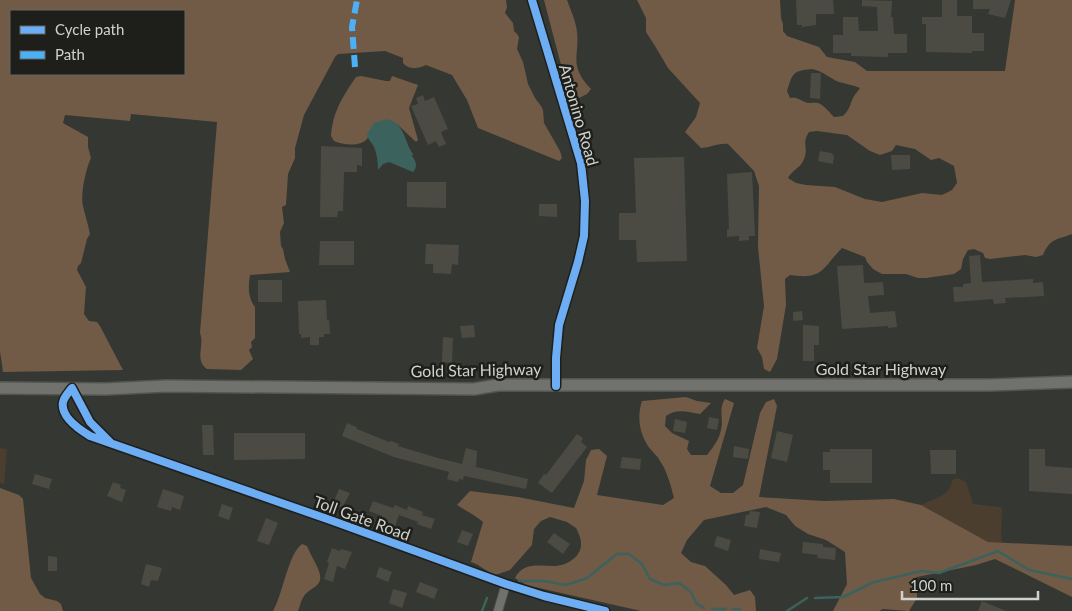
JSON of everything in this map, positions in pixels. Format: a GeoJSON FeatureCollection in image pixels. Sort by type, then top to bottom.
{"type":"FeatureCollection","features":[{"type":"Feature","properties":{"kind":"main road","name":"Gold Star Highway"},"geometry":{"type":"LineString","coordinates":[[0,388],[140,388],[166,386],[474,389],[498,386],[989,385],[1072,382]]}},
{"type":"Feature","properties":{"kind":"street","name":"Antonino Road"},"geometry":{"type":"LineString","coordinates":[[532,0],[581,163],[585,201],[584,236],[559,325],[556,386]]}},
{"type":"Feature","properties":{"kind":"street","name":"Toll Gate Road"},"geometry":{"type":"LineString","coordinates":[[111,443],[90,422],[72,388],[63,400],[63,407],[68,419],[90,436],[506,584],[544,596],[605,611]]}},
{"type":"Feature","properties":{"kind":"street"},"geometry":{"type":"LineString","coordinates":[[498,611],[506,584]]}},
{"type":"Feature","properties":{"kind":"shaded area"},"geometry":{"type":"Polygon","coordinates":[[[0,0],[506,0],[507,7],[505,13],[513,23],[514,31],[519,37],[517,49],[523,62],[528,84],[543,110],[544,123],[562,158],[559,161],[478,128],[467,100],[452,75],[426,65],[417,68],[406,66],[403,63],[403,58],[385,51],[338,54],[304,115],[295,148],[295,158],[288,174],[286,205],[282,207],[284,223],[280,232],[281,246],[290,272],[250,275],[249,292],[255,307],[255,338],[251,342],[252,347],[249,350],[253,359],[241,370],[207,369],[200,357],[200,333],[217,122],[131,114],[130,121],[65,115],[63,123],[88,137],[91,158],[85,175],[82,195],[90,234],[77,270],[86,287],[84,314],[89,321],[97,322],[100,326],[123,370],[3,372],[0,351],[0,0]]]}},
{"type":"Feature","properties":{"kind":"shaded area"},"geometry":{"type":"Polygon","coordinates":[[[544,0],[567,0],[573,16],[577,36],[577,65],[583,80],[591,89],[587,94],[579,98],[573,96],[567,88],[544,0]]]}},
{"type":"Feature","properties":{"kind":"shaded area"},"geometry":{"type":"Polygon","coordinates":[[[637,0],[780,0],[783,31],[787,36],[819,47],[827,57],[855,62],[867,71],[1005,71],[1015,0],[1072,0],[1072,234],[1054,240],[1048,245],[1043,255],[1036,257],[1025,255],[990,259],[985,258],[983,253],[974,249],[968,250],[963,259],[961,269],[954,274],[926,278],[918,278],[906,274],[882,274],[873,269],[865,257],[842,248],[826,267],[816,274],[810,276],[790,275],[785,279],[786,305],[777,359],[770,372],[764,369],[762,357],[757,348],[764,306],[758,247],[759,186],[754,171],[728,144],[701,148],[685,132],[696,117],[700,103],[668,68],[646,32],[646,18],[637,0]],[[812,69],[794,74],[787,91],[790,98],[797,98],[807,103],[818,103],[825,107],[834,117],[843,116],[860,88],[839,82],[812,69]],[[817,131],[809,132],[805,143],[806,151],[803,162],[788,178],[796,183],[835,187],[865,199],[882,202],[922,193],[942,195],[952,190],[957,183],[954,166],[939,158],[931,160],[915,149],[896,145],[892,151],[880,155],[870,151],[847,135],[817,131]]]}},
{"type":"Feature","properties":{"kind":"shaded area"},"geometry":{"type":"Polygon","coordinates":[[[361,76],[390,81],[392,76],[418,85],[409,108],[418,140],[416,142],[397,124],[379,122],[374,125],[364,142],[342,144],[334,141],[331,136],[336,112],[342,98],[356,77],[361,76]]]}},
{"type":"Feature","properties":{"kind":"shaded area"},"geometry":{"type":"Polygon","coordinates":[[[686,397],[711,403],[700,414],[678,411],[666,416],[665,426],[672,433],[689,441],[687,449],[691,455],[707,455],[720,434],[722,426],[721,410],[725,399],[734,403],[710,486],[721,493],[733,493],[743,485],[760,413],[766,402],[774,399],[777,406],[759,497],[824,501],[894,499],[921,505],[988,542],[1072,546],[1072,597],[995,559],[976,565],[917,577],[917,598],[909,611],[883,609],[879,611],[833,611],[847,584],[845,552],[826,540],[808,534],[795,526],[786,515],[766,507],[704,520],[687,540],[681,553],[691,562],[705,566],[734,595],[750,590],[755,597],[756,611],[641,611],[526,585],[515,578],[522,569],[532,566],[559,566],[572,560],[581,548],[576,528],[567,522],[550,517],[541,521],[534,529],[532,545],[510,570],[495,575],[471,562],[483,522],[457,505],[470,491],[518,497],[574,508],[584,481],[586,460],[591,450],[599,449],[607,456],[597,495],[663,505],[674,498],[665,469],[648,446],[643,435],[640,424],[640,412],[642,401],[686,397]]]}},
{"type":"Feature","properties":{"kind":"shaded area"},"geometry":{"type":"Polygon","coordinates":[[[0,448],[7,449],[4,484],[0,483],[0,448]]]}},
{"type":"Feature","properties":{"kind":"shaded area"},"geometry":{"type":"Polygon","coordinates":[[[958,478],[966,482],[973,504],[1000,507],[1002,509],[1002,543],[988,542],[921,505],[945,493],[952,480],[958,478]]]}},
{"type":"Feature","properties":{"kind":"shaded area"},"geometry":{"type":"Polygon","coordinates":[[[0,488],[19,495],[23,499],[31,578],[40,594],[45,598],[57,601],[61,604],[63,611],[0,611],[0,488]]]}},
{"type":"Feature","properties":{"kind":"shaded area"},"geometry":{"type":"Polygon","coordinates":[[[302,544],[307,546],[318,568],[319,582],[306,593],[298,611],[273,611],[289,565],[297,549],[302,544]]]}},
{"type":"Feature","properties":{"kind":"water"},"geometry":{"type":"Polygon","coordinates":[[[387,119],[393,121],[401,129],[413,154],[416,168],[413,172],[389,162],[383,164],[378,170],[375,151],[367,134],[374,123],[387,119]]]}},
{"type":"Feature","properties":{"kind":"building"},"geometry":{"type":"Polygon","coordinates":[[[796,0],[833,0],[834,14],[816,14],[816,25],[802,27],[802,25],[797,25],[796,0]]]}},
{"type":"Feature","properties":{"kind":"building"},"geometry":{"type":"Polygon","coordinates":[[[862,0],[892,1],[891,17],[893,17],[894,34],[907,34],[907,53],[888,53],[888,57],[851,56],[851,53],[833,53],[833,35],[843,35],[843,17],[858,17],[859,31],[878,31],[877,7],[862,6],[862,0]]]}},
{"type":"Feature","properties":{"kind":"building"},"geometry":{"type":"Polygon","coordinates":[[[942,0],[957,0],[957,16],[972,16],[972,33],[984,33],[984,51],[972,51],[972,53],[926,52],[926,24],[922,24],[922,17],[942,17],[942,0]]]}},
{"type":"Feature","properties":{"kind":"building"},"geometry":{"type":"Polygon","coordinates":[[[973,0],[1011,0],[1005,18],[988,14],[990,9],[973,9],[973,0]]]}},
{"type":"Feature","properties":{"kind":"building"},"geometry":{"type":"Polygon","coordinates":[[[811,73],[821,73],[820,99],[810,98],[811,73]]]}},
{"type":"Feature","properties":{"kind":"building"},"geometry":{"type":"Polygon","coordinates":[[[423,95],[425,101],[434,97],[448,129],[441,132],[446,144],[439,147],[436,141],[428,145],[411,106],[418,104],[416,98],[423,95]]]}},
{"type":"Feature","properties":{"kind":"building"},"geometry":{"type":"Polygon","coordinates":[[[321,146],[362,148],[362,166],[357,165],[357,172],[344,172],[343,211],[338,211],[337,217],[320,217],[321,146]]]}},
{"type":"Feature","properties":{"kind":"building"},"geometry":{"type":"Polygon","coordinates":[[[820,151],[831,153],[834,156],[833,164],[818,161],[820,151]]]}},
{"type":"Feature","properties":{"kind":"building"},"geometry":{"type":"Polygon","coordinates":[[[891,155],[910,155],[910,169],[892,170],[891,155]]]}},
{"type":"Feature","properties":{"kind":"building"},"geometry":{"type":"Polygon","coordinates":[[[684,157],[687,261],[637,262],[636,240],[619,240],[619,213],[636,213],[634,158],[684,157]]]}},
{"type":"Feature","properties":{"kind":"building"},"geometry":{"type":"Polygon","coordinates":[[[752,172],[755,236],[749,236],[749,240],[739,241],[739,236],[727,237],[727,230],[729,229],[727,174],[752,172]]]}},
{"type":"Feature","properties":{"kind":"building"},"geometry":{"type":"Polygon","coordinates":[[[407,182],[446,182],[446,208],[407,207],[407,182]]]}},
{"type":"Feature","properties":{"kind":"building"},"geometry":{"type":"Polygon","coordinates":[[[539,204],[557,204],[557,217],[539,216],[539,204]]]}},
{"type":"Feature","properties":{"kind":"building"},"geometry":{"type":"Polygon","coordinates":[[[320,241],[354,241],[354,265],[319,265],[320,241]]]}},
{"type":"Feature","properties":{"kind":"building"},"geometry":{"type":"Polygon","coordinates":[[[426,244],[459,245],[458,265],[452,264],[451,274],[433,273],[433,264],[425,264],[426,244]]]}},
{"type":"Feature","properties":{"kind":"building"},"geometry":{"type":"Polygon","coordinates":[[[980,255],[982,282],[1033,279],[1033,283],[1043,282],[1044,296],[1005,298],[1006,303],[994,304],[993,299],[954,302],[953,287],[963,287],[963,284],[971,283],[969,256],[980,255]]]}},
{"type":"Feature","properties":{"kind":"building"},"geometry":{"type":"Polygon","coordinates":[[[863,265],[864,283],[883,282],[884,295],[868,296],[870,313],[895,311],[897,327],[842,329],[837,266],[863,265]]]}},
{"type":"Feature","properties":{"kind":"building"},"geometry":{"type":"Polygon","coordinates":[[[258,280],[282,280],[282,302],[258,302],[258,280]]]}},
{"type":"Feature","properties":{"kind":"building"},"geometry":{"type":"Polygon","coordinates":[[[326,300],[330,334],[324,334],[324,337],[319,337],[319,345],[310,345],[310,337],[301,338],[301,334],[299,334],[298,301],[326,300]]]}},
{"type":"Feature","properties":{"kind":"building"},"geometry":{"type":"Polygon","coordinates":[[[802,311],[803,320],[793,321],[793,312],[802,311]]]}},
{"type":"Feature","properties":{"kind":"building"},"geometry":{"type":"Polygon","coordinates":[[[474,325],[475,337],[462,338],[460,326],[474,325]]]}},
{"type":"Feature","properties":{"kind":"building"},"geometry":{"type":"Polygon","coordinates":[[[803,325],[819,326],[819,345],[814,345],[814,361],[803,361],[803,325]]]}},
{"type":"Feature","properties":{"kind":"building"},"geometry":{"type":"Polygon","coordinates":[[[443,337],[453,338],[452,363],[442,362],[443,337]]]}},
{"type":"Feature","properties":{"kind":"building"},"geometry":{"type":"Polygon","coordinates":[[[709,417],[719,419],[717,430],[707,428],[709,417]]]}},
{"type":"Feature","properties":{"kind":"building"},"geometry":{"type":"Polygon","coordinates":[[[675,419],[687,422],[685,433],[673,431],[675,419]]]}},
{"type":"Feature","properties":{"kind":"building"},"geometry":{"type":"Polygon","coordinates":[[[347,423],[389,442],[399,444],[398,446],[462,464],[466,448],[477,451],[476,467],[528,479],[526,489],[464,476],[463,480],[459,479],[458,482],[447,479],[449,472],[394,457],[342,436],[347,423]]]}},
{"type":"Feature","properties":{"kind":"building"},"geometry":{"type":"Polygon","coordinates":[[[202,425],[213,425],[214,455],[203,455],[202,425]]]}},
{"type":"Feature","properties":{"kind":"building"},"geometry":{"type":"Polygon","coordinates":[[[777,431],[793,435],[787,462],[771,458],[777,431]]]}},
{"type":"Feature","properties":{"kind":"building"},"geometry":{"type":"Polygon","coordinates":[[[234,433],[305,433],[305,459],[234,460],[234,433]]]}},
{"type":"Feature","properties":{"kind":"building"},"geometry":{"type":"Polygon","coordinates":[[[577,434],[583,438],[581,442],[587,447],[552,493],[538,483],[577,434]]]}},
{"type":"Feature","properties":{"kind":"building"},"geometry":{"type":"Polygon","coordinates":[[[734,446],[749,449],[748,459],[733,457],[734,446]]]}},
{"type":"Feature","properties":{"kind":"building"},"geometry":{"type":"Polygon","coordinates":[[[830,449],[872,449],[872,483],[830,483],[830,470],[823,470],[823,452],[830,452],[830,449]]]}},
{"type":"Feature","properties":{"kind":"building"},"geometry":{"type":"Polygon","coordinates":[[[1029,449],[1045,449],[1045,466],[1072,468],[1072,494],[1029,491],[1029,449]]]}},
{"type":"Feature","properties":{"kind":"building"},"geometry":{"type":"Polygon","coordinates":[[[930,450],[956,450],[956,474],[931,474],[930,450]]]}},
{"type":"Feature","properties":{"kind":"building"},"geometry":{"type":"Polygon","coordinates":[[[622,457],[641,459],[640,470],[620,468],[622,457]]]}},
{"type":"Feature","properties":{"kind":"building"},"geometry":{"type":"Polygon","coordinates":[[[35,474],[52,479],[49,489],[32,484],[35,474]]]}},
{"type":"Feature","properties":{"kind":"building"},"geometry":{"type":"Polygon","coordinates":[[[113,482],[121,485],[120,488],[126,490],[122,502],[107,496],[113,482]]]}},
{"type":"Feature","properties":{"kind":"building"},"geometry":{"type":"Polygon","coordinates":[[[163,489],[184,496],[180,510],[172,507],[171,511],[157,507],[163,489]]]}},
{"type":"Feature","properties":{"kind":"building"},"geometry":{"type":"Polygon","coordinates":[[[339,489],[350,493],[342,508],[335,505],[336,502],[334,501],[339,489]]]}},
{"type":"Feature","properties":{"kind":"building"},"geometry":{"type":"Polygon","coordinates":[[[373,501],[393,508],[395,505],[407,510],[408,506],[423,512],[422,515],[435,519],[431,529],[399,515],[395,526],[380,520],[382,516],[369,511],[373,501]]]}},
{"type":"Feature","properties":{"kind":"building"},"geometry":{"type":"Polygon","coordinates":[[[222,504],[233,508],[229,520],[218,516],[222,504]]]}},
{"type":"Feature","properties":{"kind":"building"},"geometry":{"type":"Polygon","coordinates":[[[750,511],[760,512],[757,528],[744,526],[746,515],[749,515],[750,511]]]}},
{"type":"Feature","properties":{"kind":"building"},"geometry":{"type":"Polygon","coordinates":[[[266,518],[278,523],[269,545],[257,541],[266,518]]]}},
{"type":"Feature","properties":{"kind":"building"},"geometry":{"type":"Polygon","coordinates":[[[462,530],[473,534],[468,546],[457,542],[462,530]]]}},
{"type":"Feature","properties":{"kind":"building"},"geometry":{"type":"Polygon","coordinates":[[[554,533],[570,544],[563,554],[547,542],[554,533]]]}},
{"type":"Feature","properties":{"kind":"building"},"geometry":{"type":"Polygon","coordinates":[[[717,536],[731,540],[728,551],[714,546],[717,536]]]}},
{"type":"Feature","properties":{"kind":"building"},"geometry":{"type":"Polygon","coordinates":[[[803,542],[823,544],[823,547],[836,548],[835,560],[817,558],[818,555],[802,553],[803,542]]]}},
{"type":"Feature","properties":{"kind":"building"},"geometry":{"type":"Polygon","coordinates":[[[332,548],[352,552],[345,569],[337,566],[333,582],[324,579],[332,548]]]}},
{"type":"Feature","properties":{"kind":"building"},"geometry":{"type":"Polygon","coordinates":[[[760,549],[781,553],[779,562],[759,559],[760,549]]]}},
{"type":"Feature","properties":{"kind":"building"},"geometry":{"type":"Polygon","coordinates":[[[48,556],[57,557],[57,571],[48,571],[48,556]]]}},
{"type":"Feature","properties":{"kind":"building"},"geometry":{"type":"Polygon","coordinates":[[[146,564],[162,568],[158,581],[151,580],[149,587],[141,584],[146,564]]]}},
{"type":"Feature","properties":{"kind":"building"},"geometry":{"type":"Polygon","coordinates":[[[379,567],[392,572],[388,582],[376,577],[379,567]]]}},
{"type":"Feature","properties":{"kind":"building"},"geometry":{"type":"Polygon","coordinates":[[[420,582],[438,589],[434,599],[416,592],[420,582]]]}},
{"type":"Feature","properties":{"kind":"building"},"geometry":{"type":"Polygon","coordinates":[[[393,589],[407,593],[402,608],[389,603],[393,589]]]}},
{"type":"Feature","properties":{"kind":"building"},"geometry":{"type":"Polygon","coordinates":[[[982,601],[1006,611],[978,611],[982,601]]]}},
{"type":"Feature","properties":{"kind":"waterway"},"geometry":{"type":"LineString","coordinates":[[815,598],[843,597],[874,582],[922,571],[939,573],[998,551],[1029,570],[1072,579]]}},
{"type":"Feature","properties":{"kind":"waterway"},"geometry":{"type":"LineString","coordinates":[[519,581],[544,581],[566,585],[587,578],[617,554],[629,554],[642,564],[650,579],[664,585],[679,583],[690,591],[697,604],[704,608]]}},
{"type":"Feature","properties":{"kind":"waterway"},"geometry":{"type":"LineString","coordinates":[[482,611],[487,598]]}},
{"type":"Feature","properties":{"kind":"waterway"},"geometry":{"type":"LineString","coordinates":[[787,611],[807,598]]}},
{"type":"Feature","properties":{"kind":"waterway"},"geometry":{"type":"LineString","coordinates":[[712,609],[726,609]]}},
{"type":"Feature","properties":{"kind":"waterway"},"geometry":{"type":"LineString","coordinates":[[733,609],[740,609]]}},
{"type":"Feature","properties":{"kind":"marked path"},"geometry":{"type":"LineString","coordinates":[[355,67],[352,27],[357,0]]}},
{"type":"Feature","properties":{"kind":"cycle path"},"geometry":{"type":"LineString","coordinates":[[532,0],[581,163],[585,201],[584,236],[559,325],[556,386]]}},
{"type":"Feature","properties":{"kind":"cycle path"},"geometry":{"type":"LineString","coordinates":[[111,443],[90,422],[72,388],[63,402],[63,408],[68,418],[90,436],[506,584],[544,596],[605,611]]}}]}
